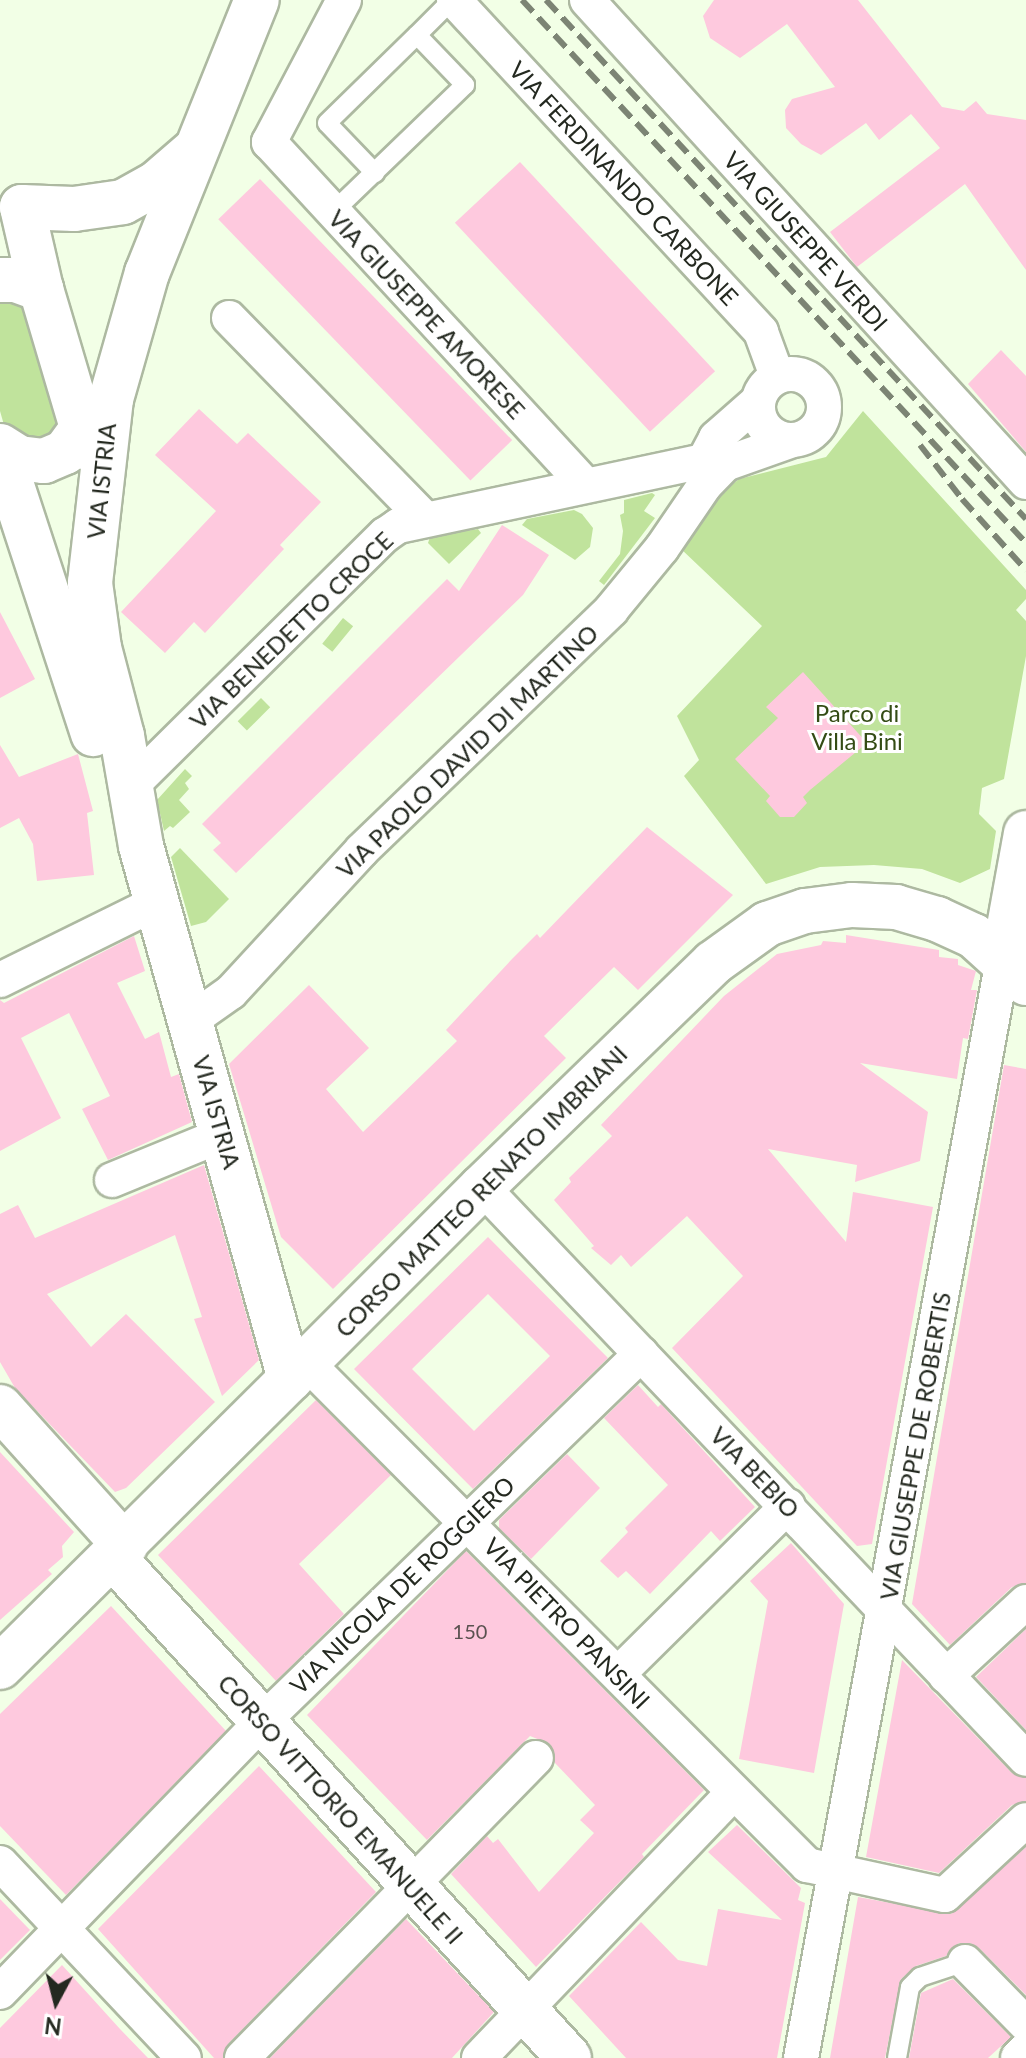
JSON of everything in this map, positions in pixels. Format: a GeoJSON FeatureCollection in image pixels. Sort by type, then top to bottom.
{"type":"FeatureCollection","features":[{"type":"Feature","properties":{"kind":"main road"},"geometry":{"type":"LineString","coordinates":[[91,418],[257,0]]}},
{"type":"Feature","properties":{"kind":"main road"},"geometry":{"type":"LineString","coordinates":[[7,210],[74,209],[123,202],[157,183],[196,149]]}},
{"type":"Feature","properties":{"kind":"main road","name":"VIA ISTRIA"},"geometry":{"type":"LineString","coordinates":[[7,210],[20,284],[91,418],[99,478],[90,583],[99,648],[132,785],[141,846],[224,1134],[299,1371]]}},
{"type":"Feature","properties":{"kind":"main road","name":"VIA ISTRIA"},"geometry":{"type":"LineString","coordinates":[[0,448],[19,458],[44,461],[65,452],[91,418]]}},
{"type":"Feature","properties":{"kind":"main road","name":"VIA ISTRIA"},"geometry":{"type":"LineString","coordinates":[[0,448],[109,784],[141,846]]}},
{"type":"Feature","properties":{"kind":"main road","name":"VIA GIUSEPPE DE ROBERTIS"},"geometry":{"type":"LineString","coordinates":[[1015,971],[1026,833]]}},
{"type":"Feature","properties":{"kind":"main road","name":"CORSO MATTEO RENATO IMBRIANI"},"geometry":{"type":"LineString","coordinates":[[0,1667],[119,1552],[482,1187],[713,963],[767,924],[805,911],[852,905],[896,907],[937,919],[974,936],[1015,971]]}},
{"type":"Feature","properties":{"kind":"main road","name":"CORSO VITTORIO EMANUELE II"},"geometry":{"type":"LineString","coordinates":[[0,1407],[261,1723],[569,2058]]}},
{"type":"Feature","properties":{"kind":"street","name":"VIA GIUSEPPE AMORESE"},"geometry":{"type":"LineString","coordinates":[[344,0],[269,142],[586,485]]}},
{"type":"Feature","properties":{"kind":"street","name":"VIA FERDINANDO CARBONE"},"geometry":{"type":"LineString","coordinates":[[453,0],[761,332],[767,389]]}},
{"type":"Feature","properties":{"kind":"street","name":"VIA GIUSEPPE VERDI"},"geometry":{"type":"LineString","coordinates":[[587,0],[1026,482]]}},
{"type":"Feature","properties":{"kind":"street"},"geometry":{"type":"LineString","coordinates":[[229,318],[425,519]]}},
{"type":"Feature","properties":{"kind":"street"},"geometry":{"type":"LineString","coordinates":[[800,375],[810,379],[823,396],[823,417],[818,427],[810,435],[790,441],[769,433],[762,424],[767,389],[800,375]]}},
{"type":"Feature","properties":{"kind":"street","name":"VIA PAOLO DAVID DI MARTINO"},"geometry":{"type":"LineString","coordinates":[[190,1021],[231,992],[362,850],[611,610],[662,548],[705,485],[715,463],[716,438],[767,389]]}},
{"type":"Feature","properties":{"kind":"street","name":"VIA BENEDETTO CROCE"},"geometry":{"type":"LineString","coordinates":[[132,785],[385,535],[398,526],[586,485],[715,463],[790,441]]}},
{"type":"Feature","properties":{"kind":"street"},"geometry":{"type":"LineString","coordinates":[[0,980],[156,903]]}},
{"type":"Feature","properties":{"kind":"street","name":"VIA GIUSEPPE DE ROBERTIS"},"geometry":{"type":"LineString","coordinates":[[801,2058],[834,1870],[1015,971]]}},
{"type":"Feature","properties":{"kind":"street"},"geometry":{"type":"LineString","coordinates":[[112,1180],[224,1134]]}},
{"type":"Feature","properties":{"kind":"street","name":"VIA BEBIO"},"geometry":{"type":"LineString","coordinates":[[482,1187],[1026,1759]]}},
{"type":"Feature","properties":{"kind":"street","name":"VIA NICOLA DE ROGGIERO"},"geometry":{"type":"LineString","coordinates":[[0,1992],[261,1723],[641,1354]]}},
{"type":"Feature","properties":{"kind":"street","name":"VIA PIETRO PANSINI"},"geometry":{"type":"LineString","coordinates":[[299,1371],[468,1521],[807,1865],[945,1895],[1026,1820]]}},
{"type":"Feature","properties":{"kind":"street"},"geometry":{"type":"LineString","coordinates":[[618,1674],[788,1506]]}},
{"type":"Feature","properties":{"kind":"street"},"geometry":{"type":"LineString","coordinates":[[946,1676],[1026,1602]]}},
{"type":"Feature","properties":{"kind":"street"},"geometry":{"type":"LineString","coordinates":[[242,2058],[409,1884],[536,1758]]}},
{"type":"Feature","properties":{"kind":"street"},"geometry":{"type":"LineString","coordinates":[[479,2058],[733,1793]]}},
{"type":"Feature","properties":{"kind":"street"},"geometry":{"type":"LineString","coordinates":[[0,1863],[184,2058]]}},
{"type":"Feature","properties":{"kind":"street"},"geometry":{"type":"LineString","coordinates":[[965,1962],[1026,2024]]}},
{"type":"Feature","properties":{"kind":"street"},"geometry":{"type":"LineString","coordinates":[[1018,2058],[1026,2050]]}},
{"type":"Feature","properties":{"kind":"lane"},"geometry":{"type":"LineString","coordinates":[[375,173],[327,123],[453,0]]}},
{"type":"Feature","properties":{"kind":"lane"},"geometry":{"type":"LineString","coordinates":[[333,212],[465,85],[417,35]]}},
{"type":"Feature","properties":{"kind":"lane"},"geometry":{"type":"LineString","coordinates":[[897,2058],[910,1987],[920,1977],[965,1962]]}},
{"type":"Feature","properties":{"kind":"green space"},"geometry":{"type":"Polygon","coordinates":[[[0,293],[31,304],[64,424],[43,442],[6,432],[0,411],[0,293]]]}},
{"type":"Feature","properties":{"kind":"green space","name":"Parco di Villa Bini"},"geometry":{"type":"Polygon","coordinates":[[[863,411],[1026,590],[1026,599],[1016,610],[1026,621],[1026,656],[1004,779],[982,788],[979,814],[996,831],[990,869],[960,883],[922,869],[874,865],[820,867],[766,884],[684,776],[699,760],[677,716],[762,626],[680,548],[715,499],[739,479],[826,457],[863,411]]]}},
{"type":"Feature","properties":{"kind":"green space"},"geometry":{"type":"Polygon","coordinates":[[[652,493],[655,495],[644,511],[655,518],[604,585],[599,581],[620,554],[623,531],[620,515],[624,513],[624,500],[652,493]]]}},
{"type":"Feature","properties":{"kind":"green space"},"geometry":{"type":"Polygon","coordinates":[[[574,510],[582,514],[593,528],[590,547],[575,560],[522,525],[527,519],[574,510]]]}},
{"type":"Feature","properties":{"kind":"green space"},"geometry":{"type":"Polygon","coordinates":[[[478,529],[481,533],[449,564],[428,543],[430,537],[478,529]]]}},
{"type":"Feature","properties":{"kind":"green space"},"geometry":{"type":"Polygon","coordinates":[[[343,618],[353,626],[332,652],[322,644],[343,618]]]}},
{"type":"Feature","properties":{"kind":"green space"},"geometry":{"type":"Polygon","coordinates":[[[261,698],[270,707],[247,731],[238,721],[261,698]]]}},
{"type":"Feature","properties":{"kind":"green space"},"geometry":{"type":"Polygon","coordinates":[[[185,769],[192,776],[185,783],[189,789],[179,800],[190,812],[173,828],[170,826],[164,831],[157,800],[185,769]]]}},
{"type":"Feature","properties":{"kind":"green space"},"geometry":{"type":"Polygon","coordinates":[[[180,848],[229,899],[206,922],[191,926],[171,857],[180,848]]]}},
{"type":"Feature","properties":{"kind":"building"},"geometry":{"type":"Polygon","coordinates":[[[714,0],[858,0],[942,107],[964,111],[976,101],[987,114],[1026,120],[1026,270],[965,184],[857,267],[830,232],[940,148],[911,114],[879,140],[866,123],[821,155],[801,144],[786,128],[785,110],[792,99],[835,87],[787,24],[740,58],[710,38],[703,16],[714,0]]]}},
{"type":"Feature","properties":{"kind":"building"},"geometry":{"type":"Polygon","coordinates":[[[520,162],[715,371],[650,432],[455,223],[520,162]]]}},
{"type":"Feature","properties":{"kind":"building"},"geometry":{"type":"Polygon","coordinates":[[[260,179],[512,440],[470,480],[218,219],[260,179]]]}},
{"type":"Feature","properties":{"kind":"building"},"geometry":{"type":"Polygon","coordinates":[[[1001,350],[1026,376],[1026,452],[968,384],[1001,350]]]}},
{"type":"Feature","properties":{"kind":"building"},"geometry":{"type":"Polygon","coordinates":[[[199,409],[237,444],[248,433],[321,502],[280,545],[284,549],[205,633],[194,622],[165,653],[121,612],[216,511],[155,455],[199,409]]]}},
{"type":"Feature","properties":{"kind":"building"},"geometry":{"type":"Polygon","coordinates":[[[502,525],[549,555],[523,595],[236,873],[213,850],[221,843],[202,824],[447,579],[459,591],[502,525]]]}},
{"type":"Feature","properties":{"kind":"building"},"geometry":{"type":"Polygon","coordinates":[[[0,612],[35,679],[0,698],[0,612]]]}},
{"type":"Feature","properties":{"kind":"building"},"geometry":{"type":"Polygon","coordinates":[[[803,672],[867,743],[803,797],[807,803],[794,817],[780,817],[766,801],[770,796],[735,759],[778,718],[766,707],[803,672]]]}},
{"type":"Feature","properties":{"kind":"building"},"geometry":{"type":"Polygon","coordinates":[[[0,745],[19,777],[78,754],[93,811],[87,813],[94,875],[37,881],[33,844],[19,818],[0,828],[0,745]]]}},
{"type":"Feature","properties":{"kind":"building"},"geometry":{"type":"Polygon","coordinates":[[[647,827],[733,895],[638,990],[614,967],[544,1036],[566,1058],[333,1289],[281,1237],[229,1064],[309,985],[369,1048],[326,1089],[363,1132],[457,1041],[446,1030],[512,959],[537,934],[540,938],[647,827]]]}},
{"type":"Feature","properties":{"kind":"building"},"geometry":{"type":"Polygon","coordinates":[[[846,935],[939,950],[939,957],[958,959],[958,965],[976,971],[971,990],[977,990],[968,1039],[963,1038],[957,1079],[860,1063],[928,1112],[920,1161],[855,1182],[857,1165],[768,1149],[846,1242],[853,1192],[933,1207],[872,1544],[857,1546],[672,1348],[743,1276],[687,1216],[631,1267],[621,1255],[611,1265],[591,1248],[594,1246],[554,1200],[571,1182],[569,1178],[612,1136],[601,1125],[724,996],[777,954],[821,945],[823,941],[846,943],[846,935]]]}},
{"type":"Feature","properties":{"kind":"building"},"geometry":{"type":"Polygon","coordinates":[[[134,936],[145,971],[117,983],[145,1039],[159,1032],[171,1077],[179,1074],[192,1122],[108,1160],[82,1109],[110,1096],[69,1013],[21,1038],[61,1118],[0,1151],[0,1000],[4,1003],[134,936]]]}},
{"type":"Feature","properties":{"kind":"building"},"geometry":{"type":"Polygon","coordinates":[[[1004,1065],[1026,1069],[1026,1583],[1012,1587],[950,1645],[912,1604],[1004,1065]]]}},
{"type":"Feature","properties":{"kind":"building"},"geometry":{"type":"Polygon","coordinates":[[[204,1165],[259,1360],[222,1396],[194,1319],[202,1317],[175,1235],[47,1294],[91,1347],[126,1314],[215,1402],[126,1488],[115,1492],[15,1388],[0,1362],[0,1214],[18,1205],[35,1238],[204,1165]]]}},
{"type":"Feature","properties":{"kind":"building"},"geometry":{"type":"Polygon","coordinates":[[[488,1237],[608,1358],[473,1489],[354,1369],[488,1237]],[[488,1294],[412,1369],[474,1431],[550,1356],[488,1294]]]}},
{"type":"Feature","properties":{"kind":"building"},"geometry":{"type":"Polygon","coordinates":[[[638,1385],[658,1407],[661,1404],[755,1507],[720,1541],[711,1531],[650,1594],[626,1571],[618,1578],[600,1561],[628,1532],[625,1528],[668,1485],[604,1418],[638,1385]]]}},
{"type":"Feature","properties":{"kind":"building"},"geometry":{"type":"Polygon","coordinates":[[[316,1400],[391,1475],[299,1564],[344,1614],[276,1681],[158,1555],[316,1400]]]}},
{"type":"Feature","properties":{"kind":"building"},"geometry":{"type":"Polygon","coordinates":[[[0,1452],[74,1532],[62,1546],[63,1557],[48,1570],[52,1574],[0,1620],[0,1452]]]}},
{"type":"Feature","properties":{"kind":"building"},"geometry":{"type":"Polygon","coordinates":[[[567,1454],[600,1488],[531,1559],[499,1528],[499,1520],[567,1454]]]}},
{"type":"Feature","properties":{"kind":"building"},"geometry":{"type":"Polygon","coordinates":[[[791,1543],[844,1604],[814,1773],[739,1759],[768,1601],[750,1581],[791,1543]]]}},
{"type":"Feature","properties":{"kind":"building"},"geometry":{"type":"Polygon","coordinates":[[[466,1551],[704,1790],[642,1854],[644,1857],[536,1967],[451,1874],[487,1836],[493,1843],[498,1839],[539,1892],[594,1833],[580,1820],[595,1805],[555,1763],[550,1744],[530,1736],[427,1840],[307,1715],[466,1551]]]}},
{"type":"Feature","properties":{"kind":"building"},"geometry":{"type":"Polygon","coordinates":[[[111,1606],[226,1731],[66,1895],[0,1826],[0,1714],[111,1606]]]}},
{"type":"Feature","properties":{"kind":"building"},"geometry":{"type":"Polygon","coordinates":[[[1026,1629],[1026,1730],[976,1677],[1026,1629]]]}},
{"type":"Feature","properties":{"kind":"building"},"geometry":{"type":"Polygon","coordinates":[[[902,1660],[1012,1773],[1026,1778],[1026,1801],[1012,1805],[939,1873],[866,1857],[902,1660]]]}},
{"type":"Feature","properties":{"kind":"building"},"geometry":{"type":"Polygon","coordinates":[[[259,1766],[376,1892],[228,2044],[223,2058],[214,2058],[98,1929],[259,1766]]]}},
{"type":"Feature","properties":{"kind":"building"},"geometry":{"type":"Polygon","coordinates":[[[737,1825],[801,1888],[798,1900],[805,1903],[777,2058],[626,2058],[569,1996],[641,1922],[678,1960],[707,1966],[718,1909],[782,1920],[708,1852],[737,1825]]]}},
{"type":"Feature","properties":{"kind":"building"},"geometry":{"type":"Polygon","coordinates":[[[1026,1847],[1026,1995],[979,1948],[970,1943],[959,1943],[946,1956],[916,1966],[901,1979],[885,2058],[830,2058],[858,1897],[951,1914],[1026,1847]]]}},
{"type":"Feature","properties":{"kind":"building"},"geometry":{"type":"Polygon","coordinates":[[[0,1899],[30,1930],[0,1960],[0,1899]]]}},
{"type":"Feature","properties":{"kind":"building"},"geometry":{"type":"Polygon","coordinates":[[[406,1919],[494,2012],[452,2058],[270,2058],[406,1919]]]}},
{"type":"Feature","properties":{"kind":"building"},"geometry":{"type":"Polygon","coordinates":[[[62,1965],[148,2058],[0,2058],[0,2028],[62,1965]]]}},
{"type":"Feature","properties":{"kind":"building"},"geometry":{"type":"Polygon","coordinates":[[[953,1979],[1011,2037],[988,2058],[909,2058],[921,1993],[953,1979]]]}},
{"type":"Feature","properties":{"kind":"railway"},"geometry":{"type":"LineString","coordinates":[[522,0],[1026,543]]}},
{"type":"Feature","properties":{"kind":"railway"},"geometry":{"type":"LineString","coordinates":[[546,0],[1026,519]]}},
{"type":"Feature","properties":{"kind":"railway"},"geometry":{"type":"LineString","coordinates":[[920,445],[962,499],[1026,570]]}}]}
